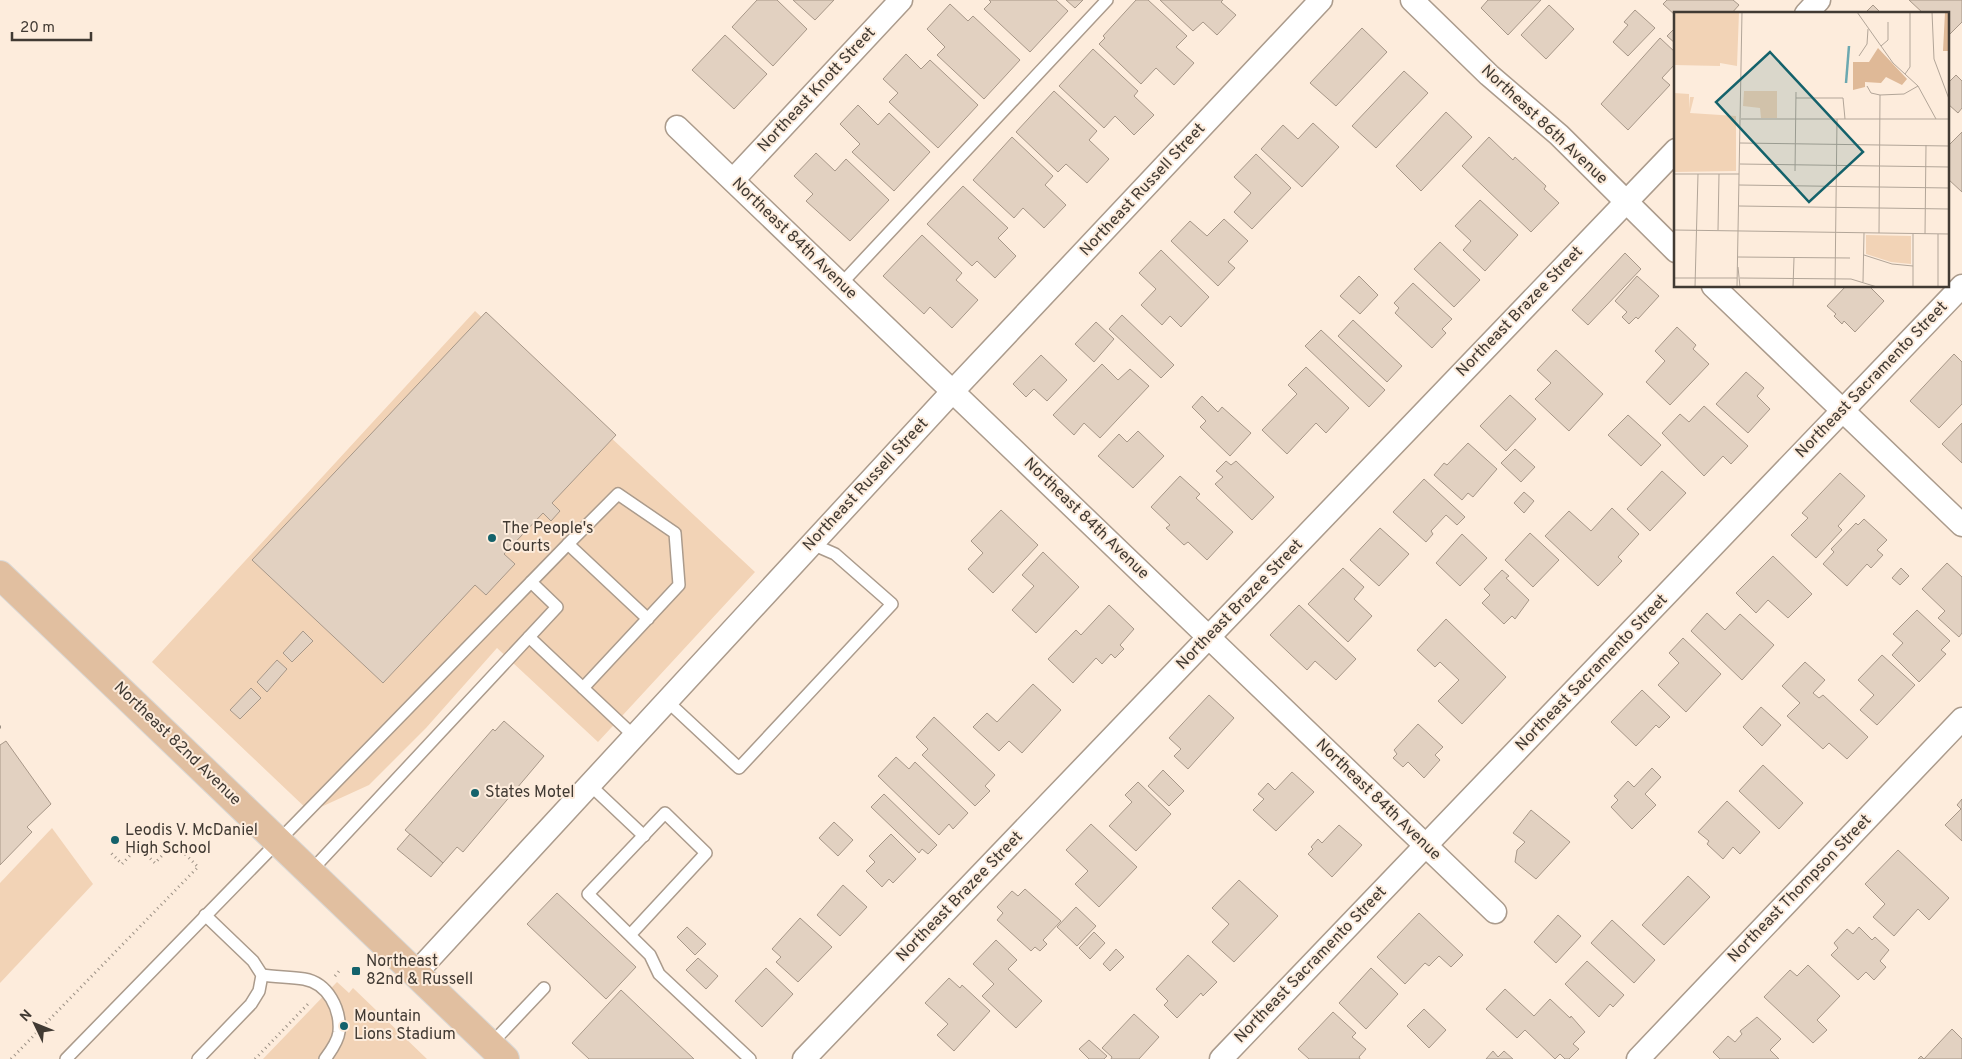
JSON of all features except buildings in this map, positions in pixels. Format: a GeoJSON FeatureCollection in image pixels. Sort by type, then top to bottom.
{"type":"FeatureCollection","features":[{"type":"Feature","properties":{"kind":"main road","name":"Northeast 82nd Avenue"},"geometry":{"type":"LineString","coordinates":[[0,575],[497,1052]]}},
{"type":"Feature","properties":{"kind":"street","name":"Northeast Knott Street"},"geometry":{"type":"LineString","coordinates":[[733,180],[901,0]]}},
{"type":"Feature","properties":{"kind":"street","name":"Northeast Russell Street"},"geometry":{"type":"LineString","coordinates":[[416,973],[953,391],[1321,0]]}},
{"type":"Feature","properties":{"kind":"street","name":"Northeast 86th Avenue"},"geometry":{"type":"LineString","coordinates":[[1412,0],[1489,75],[1559,135],[1674,249]]}},
{"type":"Feature","properties":{"kind":"street"},"geometry":{"type":"LineString","coordinates":[[1808,12],[1819,0]]}},
{"type":"Feature","properties":{"kind":"street","name":"Northeast 84th Avenue"},"geometry":{"type":"LineString","coordinates":[[677,127],[1495,912]]}},
{"type":"Feature","properties":{"kind":"street","name":"Northeast Brazee Street"},"geometry":{"type":"LineString","coordinates":[[806,1058],[1674,152]]}},
{"type":"Feature","properties":{"kind":"street","name":"Northeast Sacramento Street"},"geometry":{"type":"LineString","coordinates":[[1221,1059],[1962,286]]}},
{"type":"Feature","properties":{"kind":"street"},"geometry":{"type":"LineString","coordinates":[[1715,288],[1962,525]]}},
{"type":"Feature","properties":{"kind":"street","name":"Northeast Thompson Street"},"geometry":{"type":"LineString","coordinates":[[1638,1059],[1962,719]]}},
{"type":"Feature","properties":{"kind":"lane"},"geometry":{"type":"LineString","coordinates":[[841,284],[1107,0]]}},
{"type":"Feature","properties":{"kind":"lane"},"geometry":{"type":"LineString","coordinates":[[66,1059],[277,840],[618,494],[675,533],[679,585],[583,688]]}},
{"type":"Feature","properties":{"kind":"lane"},"geometry":{"type":"LineString","coordinates":[[568,544],[648,619]]}},
{"type":"Feature","properties":{"kind":"lane"},"geometry":{"type":"LineString","coordinates":[[667,701],[739,768],[892,604],[835,554],[812,544]]}},
{"type":"Feature","properties":{"kind":"lane"},"geometry":{"type":"LineString","coordinates":[[310,872],[557,607],[531,582]]}},
{"type":"Feature","properties":{"kind":"lane"},"geometry":{"type":"LineString","coordinates":[[529,637],[634,736]]}},
{"type":"Feature","properties":{"kind":"lane"},"geometry":{"type":"LineString","coordinates":[[590,785],[644,836]]}},
{"type":"Feature","properties":{"kind":"lane"},"geometry":{"type":"LineString","coordinates":[[630,935],[706,853],[665,813],[588,894],[650,955],[659,974],[750,1059]]}},
{"type":"Feature","properties":{"kind":"lane"},"geometry":{"type":"LineString","coordinates":[[198,1059],[251,1004],[259,991],[262,975],[253,961],[205,915]]}},
{"type":"Feature","properties":{"kind":"lane"},"geometry":{"type":"LineString","coordinates":[[262,975],[304,979],[316,983],[329,994],[336,1007],[339,1033],[325,1059]]}},
{"type":"Feature","properties":{"kind":"lane"},"geometry":{"type":"LineString","coordinates":[[497,1052],[544,988]]}},
{"type":"Feature","properties":{"kind":"path"},"geometry":{"type":"LineString","coordinates":[[10,1059],[198,867],[174,843],[155,863],[138,848],[122,864],[111,853]]}},
{"type":"Feature","properties":{"kind":"path"},"geometry":{"type":"LineString","coordinates":[[255,1059],[340,970]]}},
{"type":"Feature","properties":{"kind":"shaded area","name":"The People's Courts"},"geometry":{"type":"Polygon","coordinates":[[[475,311],[755,572],[598,742],[497,648],[426,728],[369,785],[310,812],[152,662],[475,311]]]}},
{"type":"Feature","properties":{"kind":"shaded area"},"geometry":{"type":"Polygon","coordinates":[[[52,828],[93,884],[0,983],[0,883],[52,828]]]}},
{"type":"Feature","properties":{"kind":"shaded area","name":"Mountain Lions Stadium"},"geometry":{"type":"Polygon","coordinates":[[[337,982],[349,993],[353,988],[427,1059],[263,1059],[337,982]]]}},
{"type":"Feature","properties":{"kind":"place","name":"The People's Courts"},"geometry":{"type":"Point","coordinates":[492,538]}},
{"type":"Feature","properties":{"kind":"place","name":"States Motel"},"geometry":{"type":"Point","coordinates":[475,793]}},
{"type":"Feature","properties":{"kind":"place","name":"Leodis V. McDaniel High School"},"geometry":{"type":"Point","coordinates":[115,840]}},
{"type":"Feature","properties":{"kind":"place","name":"Northeast 82nd & Russell"},"geometry":{"type":"Point","coordinates":[356,971]}},
{"type":"Feature","properties":{"kind":"place","name":"Mountain Lions Stadium"},"geometry":{"type":"Point","coordinates":[344,1026]}}]}
